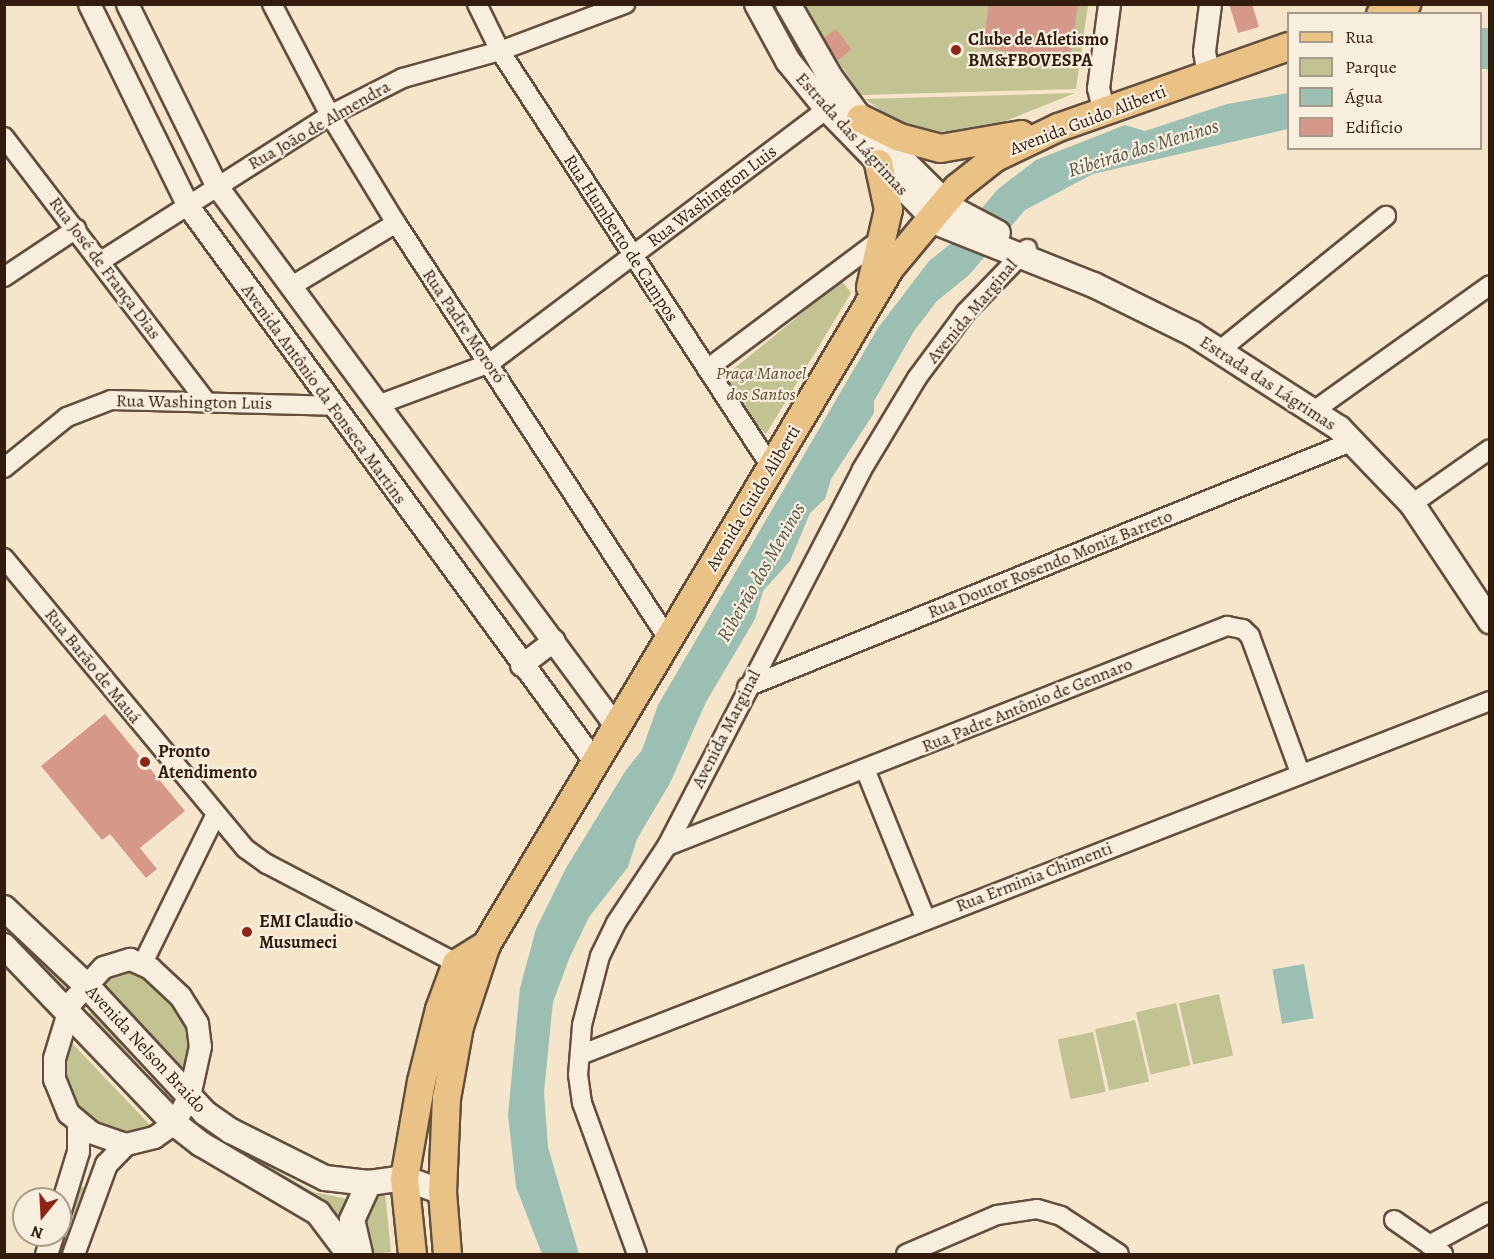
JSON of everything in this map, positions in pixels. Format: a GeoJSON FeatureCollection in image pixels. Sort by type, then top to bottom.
{"type":"FeatureCollection","features":[{"type":"Feature","properties":{"kind":"main road","name":"Estrada das Lágrimas"},"geometry":{"type":"LineString","coordinates":[[757,4],[788,61],[827,110],[878,163],[937,209],[959,225],[1104,290],[1219,351],[1315,411],[1353,441],[1412,504],[1490,621]]}},
{"type":"Feature","properties":{"kind":"main road","name":"Estrada das Lágrimas"},"geometry":{"type":"LineString","coordinates":[[788,4],[830,77],[860,118],[937,209]]}},
{"type":"Feature","properties":{"kind":"main road"},"geometry":{"type":"LineString","coordinates":[[1385,12],[1406,4]]}},
{"type":"Feature","properties":{"kind":"main road","name":"Avenida Guido Aliberti"},"geometry":{"type":"LineString","coordinates":[[466,968],[486,944],[617,728],[890,267],[937,209],[995,157],[1058,128],[1287,46]]}},
{"type":"Feature","properties":{"kind":"main road"},"geometry":{"type":"LineString","coordinates":[[860,118],[899,137],[940,148],[1058,128]]}},
{"type":"Feature","properties":{"kind":"main road"},"geometry":{"type":"LineString","coordinates":[[864,311],[882,238],[888,202],[878,163]]}},
{"type":"Feature","properties":{"kind":"main road","name":"Avenida Nelson Braido"},"geometry":{"type":"LineString","coordinates":[[4,908],[86,985],[189,1096],[231,1131],[325,1178],[369,1184],[404,1178],[442,1192]]}},
{"type":"Feature","properties":{"kind":"main road","name":"Avenida Nelson Braido"},"geometry":{"type":"LineString","coordinates":[[4,946],[174,1123],[201,1144],[318,1213],[349,1254]]}},
{"type":"Feature","properties":{"kind":"main road"},"geometry":{"type":"LineString","coordinates":[[412,1254],[404,1178],[421,1082],[439,1009],[466,968]]}},
{"type":"Feature","properties":{"kind":"main road"},"geometry":{"type":"LineString","coordinates":[[447,1254],[442,1192],[452,1055],[466,968]]}},
{"type":"Feature","properties":{"kind":"main road"},"geometry":{"type":"LineString","coordinates":[[360,1254],[352,1220],[369,1184]]}},
{"type":"Feature","properties":{"kind":"street","name":"Avenida Antônio da Fonseca Martins"},"geometry":{"type":"LineString","coordinates":[[89,4],[188,206],[521,665],[595,762]]}},
{"type":"Feature","properties":{"kind":"street","name":"Avenida Antônio da Fonseca Martins"},"geometry":{"type":"LineString","coordinates":[[127,4],[216,185],[555,640],[617,728]]}},
{"type":"Feature","properties":{"kind":"street","name":"Rua Padre Mororó"},"geometry":{"type":"LineString","coordinates":[[272,4],[330,115],[396,223],[490,363],[669,640]]}},
{"type":"Feature","properties":{"kind":"street","name":"Rua Humberto de Campos"},"geometry":{"type":"LineString","coordinates":[[477,4],[500,51],[632,257],[771,467]]}},
{"type":"Feature","properties":{"kind":"street","name":"Rua João de Almendra"},"geometry":{"type":"LineString","coordinates":[[101,261],[188,206],[216,185],[330,115],[403,78],[500,51],[625,4]]}},
{"type":"Feature","properties":{"kind":"street"},"geometry":{"type":"LineString","coordinates":[[1104,112],[1098,88],[1109,4]]}},
{"type":"Feature","properties":{"kind":"street"},"geometry":{"type":"LineString","coordinates":[[1208,74],[1204,51],[1210,4]]}},
{"type":"Feature","properties":{"kind":"street","name":"Rua Washington Luis"},"geometry":{"type":"LineString","coordinates":[[380,404],[490,363],[827,110]]}},
{"type":"Feature","properties":{"kind":"street","name":"Rua José de França Dias"},"geometry":{"type":"LineString","coordinates":[[4,137],[205,400]]}},
{"type":"Feature","properties":{"kind":"street"},"geometry":{"type":"LineString","coordinates":[[1219,351],[1386,216]]}},
{"type":"Feature","properties":{"kind":"street"},"geometry":{"type":"LineString","coordinates":[[290,287],[396,223]]}},
{"type":"Feature","properties":{"kind":"street"},"geometry":{"type":"LineString","coordinates":[[4,277],[76,229]]}},
{"type":"Feature","properties":{"kind":"street"},"geometry":{"type":"LineString","coordinates":[[707,369],[882,238]]}},
{"type":"Feature","properties":{"kind":"street","name":"Avenida Marginal"},"geometry":{"type":"LineString","coordinates":[[637,1254],[586,1124],[579,1084],[580,1055],[589,988],[600,956],[616,923],[666,846],[861,471],[917,378],[966,312],[1022,252]]}},
{"type":"Feature","properties":{"kind":"street"},"geometry":{"type":"LineString","coordinates":[[1315,411],[1490,285]]}},
{"type":"Feature","properties":{"kind":"street","name":"Rua Washington Luis"},"geometry":{"type":"LineString","coordinates":[[4,468],[80,409],[111,400],[205,400],[333,406]]}},
{"type":"Feature","properties":{"kind":"street","name":"Rua Doutor Rosendo Moniz Barreto"},"geometry":{"type":"LineString","coordinates":[[747,687],[1353,441]]}},
{"type":"Feature","properties":{"kind":"street"},"geometry":{"type":"LineString","coordinates":[[1412,504],[1490,449]]}},
{"type":"Feature","properties":{"kind":"street","name":"Rua Barão de Mauá"},"geometry":{"type":"LineString","coordinates":[[4,558],[215,816],[267,864],[466,968]]}},
{"type":"Feature","properties":{"kind":"street","name":"Rua Padre Antônio de Gennaro"},"geometry":{"type":"LineString","coordinates":[[666,846],[1227,626],[1243,628],[1250,636],[1300,773]]}},
{"type":"Feature","properties":{"kind":"street"},"geometry":{"type":"LineString","coordinates":[[521,665],[555,640]]}},
{"type":"Feature","properties":{"kind":"street","name":"Rua Erminia Chimenti"},"geometry":{"type":"LineString","coordinates":[[580,1055],[1490,701]]}},
{"type":"Feature","properties":{"kind":"street"},"geometry":{"type":"LineString","coordinates":[[865,769],[926,920]]}},
{"type":"Feature","properties":{"kind":"street"},"geometry":{"type":"LineString","coordinates":[[142,963],[215,816]]}},
{"type":"Feature","properties":{"kind":"street"},"geometry":{"type":"LineString","coordinates":[[130,959],[142,963],[167,982],[197,1023],[200,1046],[189,1096],[174,1123],[154,1137],[125,1144],[107,1140],[78,1123],[62,1104],[54,1079],[54,1058],[67,1010],[86,985],[110,963],[130,959]]}},
{"type":"Feature","properties":{"kind":"street"},"geometry":{"type":"LineString","coordinates":[[67,1187],[78,1151],[78,1123]]}},
{"type":"Feature","properties":{"kind":"street"},"geometry":{"type":"LineString","coordinates":[[73,1254],[106,1164],[125,1144]]}},
{"type":"Feature","properties":{"kind":"street"},"geometry":{"type":"LineString","coordinates":[[906,1254],[997,1215],[1037,1209],[1061,1216],[1119,1254]]}},
{"type":"Feature","properties":{"kind":"street"},"geometry":{"type":"LineString","coordinates":[[1394,1221],[1436,1250],[1490,1212]]}},
{"type":"Feature","properties":{"kind":"green space","name":"Clube de Atletismo BM&FBOVESPA"},"geometry":{"type":"Polygon","coordinates":[[[800,5],[1088,5],[1076,89],[861,95],[800,5]]]}},
{"type":"Feature","properties":{"kind":"green space"},"geometry":{"type":"Polygon","coordinates":[[[1075,93],[961,139],[931,138],[896,121],[865,99],[1075,93]]]}},
{"type":"Feature","properties":{"kind":"green space","name":"Praça Manoel dos Santos"},"geometry":{"type":"Polygon","coordinates":[[[842,281],[851,293],[766,434],[743,415],[730,390],[731,371],[842,281]]]}},
{"type":"Feature","properties":{"kind":"green space"},"geometry":{"type":"Polygon","coordinates":[[[4,923],[70,985],[72,991],[66,997],[62,988],[5,934],[4,923]]]}},
{"type":"Feature","properties":{"kind":"green space"},"geometry":{"type":"Polygon","coordinates":[[[131,970],[149,974],[192,1017],[191,1058],[183,1072],[102,990],[102,982],[113,971],[131,970]]]}},
{"type":"Feature","properties":{"kind":"green space"},"geometry":{"type":"Polygon","coordinates":[[[1219,994],[1233,1055],[1193,1065],[1179,1003],[1219,994]]]}},
{"type":"Feature","properties":{"kind":"green space"},"geometry":{"type":"Polygon","coordinates":[[[1176,1003],[1190,1065],[1150,1075],[1136,1012],[1176,1003]]]}},
{"type":"Feature","properties":{"kind":"green space"},"geometry":{"type":"Polygon","coordinates":[[[92,1012],[163,1092],[169,1092],[166,1098],[85,1015],[92,1012]]]}},
{"type":"Feature","properties":{"kind":"green space"},"geometry":{"type":"Polygon","coordinates":[[[1135,1020],[1149,1081],[1109,1091],[1095,1029],[1135,1020]]]}},
{"type":"Feature","properties":{"kind":"green space"},"geometry":{"type":"Polygon","coordinates":[[[1093,1032],[1106,1092],[1070,1099],[1058,1039],[1093,1032]]]}},
{"type":"Feature","properties":{"kind":"green space"},"geometry":{"type":"Polygon","coordinates":[[[71,1042],[151,1126],[147,1134],[128,1138],[88,1121],[68,1099],[60,1074],[64,1047],[71,1042]]]}},
{"type":"Feature","properties":{"kind":"green space"},"geometry":{"type":"Polygon","coordinates":[[[188,1113],[201,1127],[313,1192],[353,1200],[341,1227],[186,1126],[188,1113]]]}},
{"type":"Feature","properties":{"kind":"green space"},"geometry":{"type":"Polygon","coordinates":[[[78,1187],[87,1187],[72,1231],[72,1204],[78,1187]]]}},
{"type":"Feature","properties":{"kind":"green space"},"geometry":{"type":"Polygon","coordinates":[[[385,1193],[391,1252],[370,1254],[362,1246],[364,1205],[385,1193]]]}},
{"type":"Feature","properties":{"kind":"green space"},"geometry":{"type":"Polygon","coordinates":[[[57,1247],[66,1247],[64,1254],[54,1254],[57,1247]]]}},
{"type":"Feature","properties":{"kind":"water"},"geometry":{"type":"Polygon","coordinates":[[[1482,28],[1489,28],[1489,69],[1482,69],[1482,28]]]}},
{"type":"Feature","properties":{"kind":"water","name":"Ribeirão dos Meninos"},"geometry":{"type":"Polygon","coordinates":[[[1287,93],[1287,129],[1093,174],[1025,210],[969,275],[937,301],[914,331],[874,401],[874,413],[831,479],[825,499],[810,513],[790,561],[763,591],[755,619],[706,702],[670,783],[637,839],[628,867],[589,917],[569,959],[553,1002],[544,1092],[548,1147],[579,1254],[542,1254],[516,1187],[508,1115],[520,988],[536,929],[566,868],[626,770],[642,750],[658,705],[878,328],[929,261],[954,241],[998,189],[1036,160],[1125,125],[1145,131],[1227,104],[1287,93]]]}},
{"type":"Feature","properties":{"kind":"water"},"geometry":{"type":"Polygon","coordinates":[[[1304,964],[1314,1018],[1282,1024],[1272,970],[1304,964]]]}},
{"type":"Feature","properties":{"kind":"building"},"geometry":{"type":"Polygon","coordinates":[[[989,4],[1078,4],[1070,60],[983,48],[989,4]]]}},
{"type":"Feature","properties":{"kind":"building"},"geometry":{"type":"Polygon","coordinates":[[[1229,4],[1252,4],[1259,27],[1238,33],[1229,4]]]}},
{"type":"Feature","properties":{"kind":"building"},"geometry":{"type":"Polygon","coordinates":[[[836,29],[852,50],[838,60],[822,39],[836,29]]]}},
{"type":"Feature","properties":{"kind":"building"},"geometry":{"type":"Polygon","coordinates":[[[105,714],[185,811],[140,848],[157,869],[146,878],[110,834],[102,840],[41,766],[105,714]]]}},
{"type":"Feature","properties":{"kind":"place","name":"Clube de Atletismo BM&FBOVESPA"},"geometry":{"type":"Point","coordinates":[956,50]}},
{"type":"Feature","properties":{"kind":"place","name":"Pronto Atendimento"},"geometry":{"type":"Point","coordinates":[145,762]}},
{"type":"Feature","properties":{"kind":"place","name":"EMI Claudio Musumeci"},"geometry":{"type":"Point","coordinates":[247,932]}}]}
